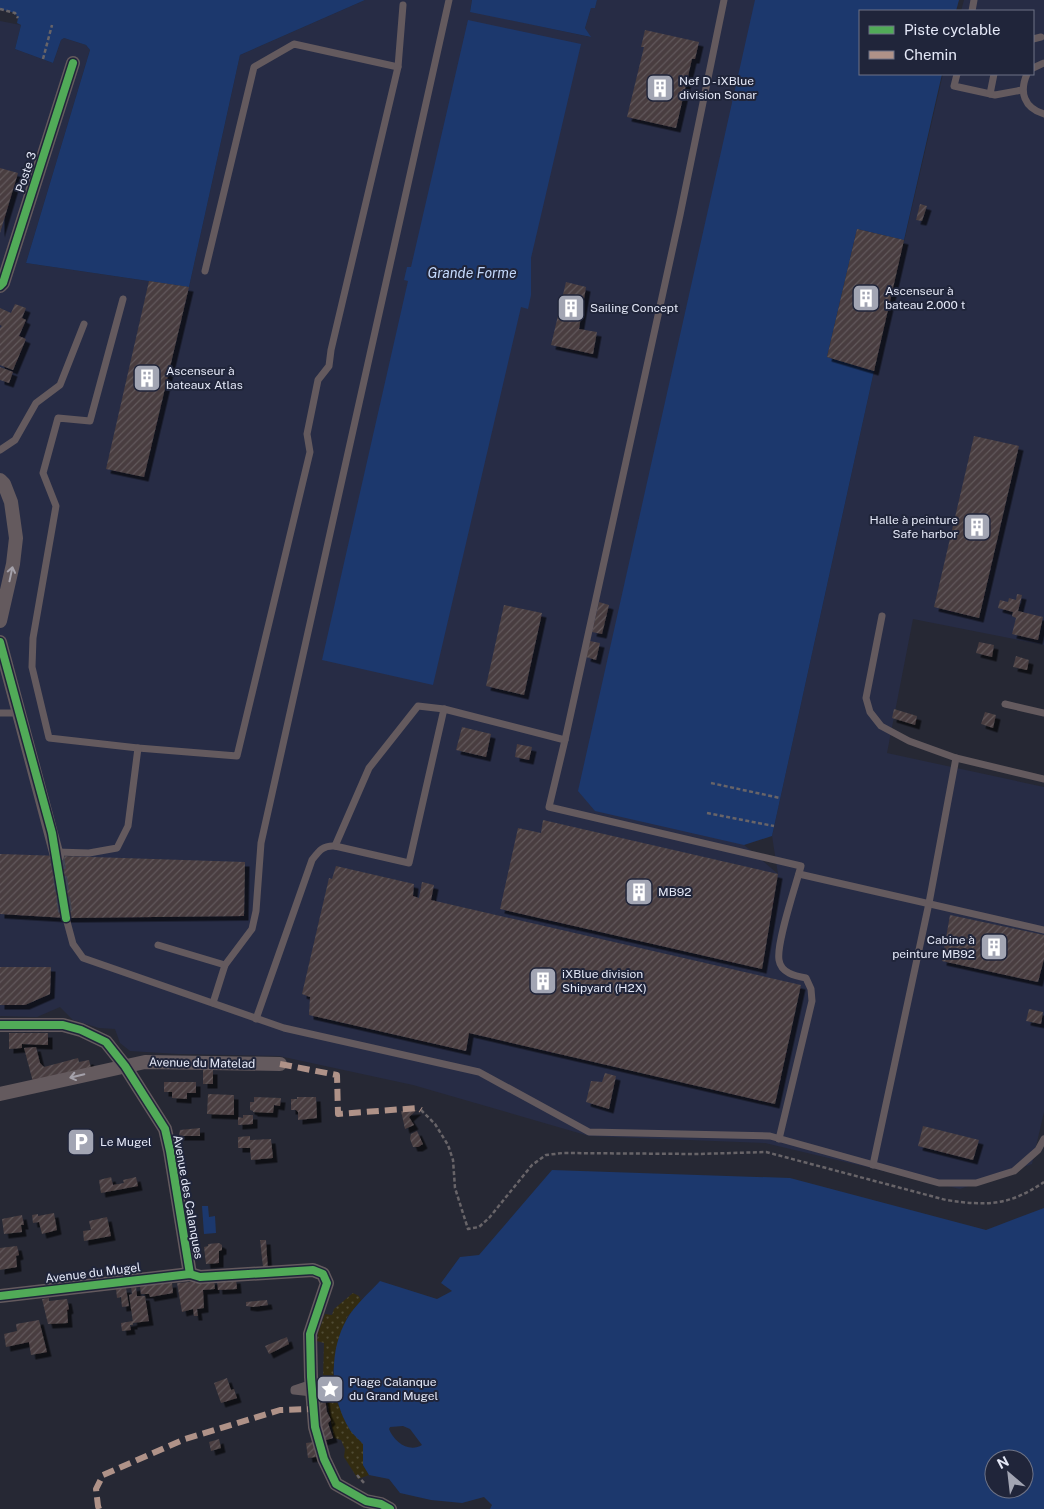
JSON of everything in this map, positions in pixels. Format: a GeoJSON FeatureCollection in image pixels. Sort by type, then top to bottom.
{"type":"FeatureCollection","features":[{"type":"Feature","properties":{"kind":"street","name":"Poste 3"},"geometry":{"type":"LineString","coordinates":[[0,286],[3,283],[73,63]]}},
{"type":"Feature","properties":{"kind":"street"},"geometry":{"type":"LineString","coordinates":[[0,480],[4,484],[11,502],[16,538],[0,621]]}},
{"type":"Feature","properties":{"kind":"street"},"geometry":{"type":"LineString","coordinates":[[0,551],[15,548]]}},
{"type":"Feature","properties":{"kind":"street"},"geometry":{"type":"LineString","coordinates":[[0,642],[56,854]]}},
{"type":"Feature","properties":{"kind":"street","name":"Avenue des Calanques"},"geometry":{"type":"LineString","coordinates":[[0,1025],[63,1025],[81,1030],[106,1042],[125,1066],[161,1122],[170,1151],[190,1274]]}},
{"type":"Feature","properties":{"kind":"street","name":"Avenue du Matelad"},"geometry":{"type":"LineString","coordinates":[[0,1094],[145,1062],[280,1064]]}},
{"type":"Feature","properties":{"kind":"street","name":"Avenue du Mugel"},"geometry":{"type":"LineString","coordinates":[[0,1296],[190,1274],[200,1277],[313,1270],[323,1274],[327,1283],[310,1334],[315,1427],[324,1459],[336,1484],[366,1501],[381,1504],[390,1509]]}},
{"type":"Feature","properties":{"kind":"lane"},"geometry":{"type":"LineString","coordinates":[[213,1003],[225,965],[252,929],[256,911],[260,844],[449,0]]}},
{"type":"Feature","properties":{"kind":"lane"},"geometry":{"type":"LineString","coordinates":[[724,0],[680,215],[548,808],[801,866],[779,946],[778,961],[783,970],[793,976],[806,978],[811,989],[812,1001],[779,1139]]}},
{"type":"Feature","properties":{"kind":"lane"},"geometry":{"type":"LineString","coordinates":[[123,299],[90,421],[58,418],[43,473],[56,506],[32,638],[32,667],[49,738],[237,756],[310,452],[307,434],[318,380],[329,366],[331,350],[398,67],[403,5]]}},
{"type":"Feature","properties":{"kind":"lane"},"geometry":{"type":"LineString","coordinates":[[1034,38],[1041,37]]}},
{"type":"Feature","properties":{"kind":"lane"},"geometry":{"type":"LineString","coordinates":[[205,272],[254,67],[294,44],[398,67]]}},
{"type":"Feature","properties":{"kind":"lane"},"geometry":{"type":"LineString","coordinates":[[957,75],[954,86],[995,95],[1022,90]]}},
{"type":"Feature","properties":{"kind":"lane"},"geometry":{"type":"LineString","coordinates":[[990,94],[994,75]]}},
{"type":"Feature","properties":{"kind":"lane"},"geometry":{"type":"LineString","coordinates":[[1026,75],[1022,90],[1024,98],[1035,111],[1044,114]]}},
{"type":"Feature","properties":{"kind":"lane"},"geometry":{"type":"LineString","coordinates":[[0,450],[15,440],[36,403],[60,384],[84,324]]}},
{"type":"Feature","properties":{"kind":"lane"},"geometry":{"type":"LineString","coordinates":[[882,616],[866,698],[870,712],[881,726],[909,741],[956,758],[1044,779]]}},
{"type":"Feature","properties":{"kind":"lane"},"geometry":{"type":"LineString","coordinates":[[1006,704],[1044,713]]}},
{"type":"Feature","properties":{"kind":"lane"},"geometry":{"type":"LineString","coordinates":[[335,846],[369,768],[418,706],[444,709],[564,740]]}},
{"type":"Feature","properties":{"kind":"lane"},"geometry":{"type":"LineString","coordinates":[[256,1019],[312,860],[320,849],[327,845],[335,846],[409,863],[444,709]]}},
{"type":"Feature","properties":{"kind":"lane"},"geometry":{"type":"LineString","coordinates":[[0,713],[20,713]]}},
{"type":"Feature","properties":{"kind":"lane"},"geometry":{"type":"LineString","coordinates":[[56,854],[89,853],[118,848],[128,826],[138,748]]}},
{"type":"Feature","properties":{"kind":"lane"},"geometry":{"type":"LineString","coordinates":[[873,1165],[929,903],[956,758]]}},
{"type":"Feature","properties":{"kind":"lane"},"geometry":{"type":"LineString","coordinates":[[799,874],[1044,930]]}},
{"type":"Feature","properties":{"kind":"lane"},"geometry":{"type":"LineString","coordinates":[[66,918],[73,944],[83,958],[284,1028],[480,1072],[589,1132],[770,1136],[939,1183],[976,1183],[1014,1170],[1038,1150],[1044,1139]]}},
{"type":"Feature","properties":{"kind":"lane"},"geometry":{"type":"LineString","coordinates":[[158,945],[225,965]]}},
{"type":"Feature","properties":{"kind":"path"},"geometry":{"type":"LineString","coordinates":[[0,9],[15,13],[18,18]]}},
{"type":"Feature","properties":{"kind":"path"},"geometry":{"type":"LineString","coordinates":[[43,59],[52,25]]}},
{"type":"Feature","properties":{"kind":"path"},"geometry":{"type":"LineString","coordinates":[[711,783],[780,798]]}},
{"type":"Feature","properties":{"kind":"path"},"geometry":{"type":"LineString","coordinates":[[707,813],[774,826]]}},
{"type":"Feature","properties":{"kind":"path"},"geometry":{"type":"LineString","coordinates":[[421,1110],[436,1124],[448,1145],[453,1160],[455,1188],[468,1229],[479,1227],[489,1218],[532,1165],[546,1155],[563,1153],[697,1154],[766,1152],[946,1200],[975,1204],[1002,1202],[1012,1199],[1027,1194],[1044,1182]]}},
{"type":"Feature","properties":{"kind":"shaded area"},"geometry":{"type":"Polygon","coordinates":[[[365,0],[472,0],[470,11],[590,37],[585,28],[591,8],[595,8],[597,0],[760,0],[707,813],[778,874],[772,836],[874,371],[943,75],[1034,75],[1034,10],[961,10],[964,0],[1044,0],[1044,645],[913,619],[887,753],[1044,787],[1044,1112],[1032,1164],[960,1189],[765,1143],[589,1136],[413,1085],[279,1056],[130,1051],[120,1043],[115,1029],[99,1028],[73,1020],[60,1007],[37,1017],[0,1016],[0,21],[21,25],[15,49],[53,63],[61,40],[64,38],[86,45],[90,50],[26,263],[189,287],[240,55],[365,0]]]}},
{"type":"Feature","properties":{"kind":"sand","name":"Plage Calanque du Grand Mugel"},"geometry":{"type":"Polygon","coordinates":[[[353,1293],[359,1296],[361,1301],[347,1317],[333,1370],[336,1400],[350,1430],[363,1444],[363,1465],[369,1475],[358,1479],[344,1457],[345,1449],[341,1440],[334,1438],[323,1379],[324,1343],[317,1341],[325,1314],[332,1315],[334,1309],[353,1293]]]}},
{"type":"Feature","properties":{"kind":"water"},"geometry":{"type":"Polygon","coordinates":[[[0,0],[365,0],[240,55],[189,287],[26,263],[90,50],[86,45],[64,38],[61,40],[53,63],[15,49],[21,25],[17,23],[18,18],[15,13],[0,9],[0,0]]]}},
{"type":"Feature","properties":{"kind":"water"},"geometry":{"type":"Polygon","coordinates":[[[472,0],[597,0],[595,8],[591,8],[585,28],[591,37],[470,12],[472,0]]]}},
{"type":"Feature","properties":{"kind":"water"},"geometry":{"type":"Polygon","coordinates":[[[755,0],[959,0],[956,10],[859,10],[859,75],[942,75],[904,240],[857,229],[827,357],[874,371],[772,836],[744,845],[595,811],[578,791],[755,0]]]}},
{"type":"Feature","properties":{"kind":"water","name":"Grande Forme"},"geometry":{"type":"Polygon","coordinates":[[[468,20],[581,44],[531,258],[531,295],[528,309],[521,307],[433,685],[322,660],[408,281],[404,280],[407,267],[411,267],[468,20]]]}},
{"type":"Feature","properties":{"kind":"water"},"geometry":{"type":"Polygon","coordinates":[[[552,1170],[790,1178],[986,1230],[1044,1208],[1044,1509],[490,1509],[492,1505],[484,1497],[462,1503],[431,1500],[400,1493],[389,1479],[369,1475],[363,1465],[363,1444],[351,1432],[338,1404],[334,1375],[337,1345],[347,1319],[362,1299],[380,1281],[437,1299],[452,1291],[441,1283],[460,1257],[479,1255],[552,1170]],[[403,1426],[390,1427],[389,1429],[394,1438],[402,1445],[412,1448],[422,1445],[410,1429],[403,1426]]]}},
{"type":"Feature","properties":{"kind":"water"},"geometry":{"type":"Polygon","coordinates":[[[202,1206],[208,1206],[209,1217],[215,1216],[216,1233],[204,1234],[202,1206]]]}},
{"type":"Feature","properties":{"kind":"building","name":"Nef D - iXBlue division Sonar"},"geometry":{"type":"Polygon","coordinates":[[[645,30],[699,42],[695,59],[692,59],[676,128],[627,117],[644,47],[641,47],[645,30]]]}},
{"type":"Feature","properties":{"kind":"building"},"geometry":{"type":"Polygon","coordinates":[[[0,168],[18,173],[0,233],[0,168]]]}},
{"type":"Feature","properties":{"kind":"building"},"geometry":{"type":"Polygon","coordinates":[[[920,204],[927,206],[922,221],[916,220],[920,204]]]}},
{"type":"Feature","properties":{"kind":"building","name":"Ascenseur à bateau 2.000 t"},"geometry":{"type":"Polygon","coordinates":[[[857,229],[904,240],[874,371],[827,357],[857,229]]]}},
{"type":"Feature","properties":{"kind":"building","name":"Ascenseur à bateaux Atlas"},"geometry":{"type":"Polygon","coordinates":[[[149,281],[189,287],[144,477],[106,469],[149,281]]]}},
{"type":"Feature","properties":{"kind":"building","name":"Sailing Concept"},"geometry":{"type":"Polygon","coordinates":[[[566,282],[586,287],[579,329],[597,332],[593,354],[551,345],[566,282]]]}},
{"type":"Feature","properties":{"kind":"building"},"geometry":{"type":"Polygon","coordinates":[[[15,304],[26,308],[22,318],[26,320],[19,336],[26,339],[13,370],[0,365],[0,328],[2,326],[0,325],[0,308],[11,313],[15,304]]]}},
{"type":"Feature","properties":{"kind":"building"},"geometry":{"type":"Polygon","coordinates":[[[0,367],[13,372],[9,383],[0,380],[0,367]]]}},
{"type":"Feature","properties":{"kind":"building","name":"Halle à peinture Safe harbor"},"geometry":{"type":"Polygon","coordinates":[[[974,436],[1019,446],[979,618],[934,607],[974,436]]]}},
{"type":"Feature","properties":{"kind":"building"},"geometry":{"type":"Polygon","coordinates":[[[1017,594],[1022,595],[1018,611],[1043,617],[1038,640],[1012,634],[1016,618],[1012,616],[1013,612],[998,608],[1000,600],[1008,602],[1009,598],[1016,600],[1017,594]]]}},
{"type":"Feature","properties":{"kind":"building"},"geometry":{"type":"Polygon","coordinates":[[[599,602],[609,605],[602,634],[592,632],[599,602]]]}},
{"type":"Feature","properties":{"kind":"building"},"geometry":{"type":"Polygon","coordinates":[[[504,605],[542,613],[524,695],[486,686],[504,605]]]}},
{"type":"Feature","properties":{"kind":"building"},"geometry":{"type":"Polygon","coordinates":[[[590,641],[600,643],[596,660],[586,657],[590,641]]]}},
{"type":"Feature","properties":{"kind":"building"},"geometry":{"type":"Polygon","coordinates":[[[979,642],[994,645],[992,657],[976,653],[979,642]]]}},
{"type":"Feature","properties":{"kind":"building"},"geometry":{"type":"Polygon","coordinates":[[[1016,656],[1029,660],[1027,670],[1013,667],[1016,656]]]}},
{"type":"Feature","properties":{"kind":"building"},"geometry":{"type":"Polygon","coordinates":[[[894,709],[917,716],[915,725],[892,718],[894,709]]]}},
{"type":"Feature","properties":{"kind":"building"},"geometry":{"type":"Polygon","coordinates":[[[985,712],[996,715],[993,728],[981,724],[985,712]]]}},
{"type":"Feature","properties":{"kind":"building"},"geometry":{"type":"Polygon","coordinates":[[[462,727],[491,734],[486,757],[456,750],[462,727]]]}},
{"type":"Feature","properties":{"kind":"building"},"geometry":{"type":"Polygon","coordinates":[[[517,744],[532,747],[529,760],[515,757],[517,744]]]}},
{"type":"Feature","properties":{"kind":"building","name":"MB92"},"geometry":{"type":"Polygon","coordinates":[[[543,820],[778,874],[762,969],[500,909],[518,828],[541,833],[543,820]]]}},
{"type":"Feature","properties":{"kind":"building"},"geometry":{"type":"Polygon","coordinates":[[[0,854],[245,862],[244,916],[66,918],[0,914],[0,854]]]}},
{"type":"Feature","properties":{"kind":"building","name":"iXBlue division Shipyard (H2X)"},"geometry":{"type":"Polygon","coordinates":[[[336,866],[414,884],[413,896],[419,898],[422,882],[434,885],[431,900],[801,985],[775,1104],[469,1033],[466,1051],[309,1015],[310,997],[302,994],[329,878],[332,879],[336,866]]]}},
{"type":"Feature","properties":{"kind":"building","name":"Cabine à peinture MB92"},"geometry":{"type":"Polygon","coordinates":[[[950,915],[1044,935],[1044,959],[1038,982],[942,961],[950,915]]]}},
{"type":"Feature","properties":{"kind":"building"},"geometry":{"type":"Polygon","coordinates":[[[0,967],[51,967],[50,994],[25,1005],[0,1005],[0,967]]]}},
{"type":"Feature","properties":{"kind":"building"},"geometry":{"type":"Polygon","coordinates":[[[1029,1009],[1043,1012],[1041,1024],[1026,1021],[1029,1009]]]}},
{"type":"Feature","properties":{"kind":"building"},"geometry":{"type":"Polygon","coordinates":[[[9,1033],[48,1033],[48,1045],[22,1044],[22,1048],[9,1049],[9,1033]]]}},
{"type":"Feature","properties":{"kind":"building"},"geometry":{"type":"Polygon","coordinates":[[[36,1047],[40,1063],[44,1067],[78,1058],[79,1062],[89,1060],[91,1068],[33,1082],[24,1048],[36,1047]]]}},
{"type":"Feature","properties":{"kind":"building"},"geometry":{"type":"Polygon","coordinates":[[[203,1070],[213,1070],[213,1084],[203,1084],[203,1070]]]}},
{"type":"Feature","properties":{"kind":"building"},"geometry":{"type":"Polygon","coordinates":[[[605,1073],[616,1076],[609,1109],[586,1102],[591,1081],[602,1082],[605,1073]]]}},
{"type":"Feature","properties":{"kind":"building"},"geometry":{"type":"Polygon","coordinates":[[[164,1082],[196,1082],[196,1093],[187,1093],[187,1099],[172,1098],[172,1092],[164,1092],[164,1082]]]}},
{"type":"Feature","properties":{"kind":"building"},"geometry":{"type":"Polygon","coordinates":[[[208,1094],[234,1095],[234,1115],[207,1114],[208,1094]]]}},
{"type":"Feature","properties":{"kind":"building"},"geometry":{"type":"Polygon","coordinates":[[[254,1097],[281,1098],[280,1106],[274,1105],[273,1113],[253,1112],[250,1110],[250,1102],[254,1102],[254,1097]]]}},
{"type":"Feature","properties":{"kind":"building"},"geometry":{"type":"Polygon","coordinates":[[[297,1097],[316,1097],[317,1118],[298,1120],[298,1112],[291,1110],[291,1099],[297,1099],[297,1097]]]}},
{"type":"Feature","properties":{"kind":"building"},"geometry":{"type":"Polygon","coordinates":[[[417,1110],[409,1117],[414,1125],[405,1129],[401,1111],[417,1110]]]}},
{"type":"Feature","properties":{"kind":"building"},"geometry":{"type":"Polygon","coordinates":[[[243,1115],[253,1115],[253,1124],[238,1125],[238,1117],[243,1118],[243,1115]]]}},
{"type":"Feature","properties":{"kind":"building"},"geometry":{"type":"Polygon","coordinates":[[[923,1126],[979,1140],[973,1160],[918,1146],[923,1126]]]}},
{"type":"Feature","properties":{"kind":"building"},"geometry":{"type":"Polygon","coordinates":[[[200,1128],[200,1136],[179,1136],[180,1130],[200,1128]]]}},
{"type":"Feature","properties":{"kind":"building"},"geometry":{"type":"Polygon","coordinates":[[[417,1131],[423,1144],[413,1147],[410,1139],[411,1134],[417,1131]]]}},
{"type":"Feature","properties":{"kind":"building"},"geometry":{"type":"Polygon","coordinates":[[[250,1136],[250,1140],[271,1139],[273,1158],[251,1160],[250,1148],[238,1148],[238,1137],[250,1136]]]}},
{"type":"Feature","properties":{"kind":"building"},"geometry":{"type":"Polygon","coordinates":[[[111,1177],[113,1185],[124,1183],[123,1180],[136,1177],[138,1186],[101,1193],[99,1180],[111,1177]]]}},
{"type":"Feature","properties":{"kind":"building"},"geometry":{"type":"Polygon","coordinates":[[[54,1213],[57,1230],[42,1234],[39,1222],[33,1223],[32,1215],[38,1214],[38,1216],[54,1213]]]}},
{"type":"Feature","properties":{"kind":"building"},"geometry":{"type":"Polygon","coordinates":[[[22,1215],[24,1225],[21,1225],[22,1232],[4,1234],[2,1219],[22,1215]]]}},
{"type":"Feature","properties":{"kind":"building"},"geometry":{"type":"Polygon","coordinates":[[[107,1217],[111,1236],[84,1241],[83,1231],[91,1230],[89,1221],[107,1217]]]}},
{"type":"Feature","properties":{"kind":"building"},"geometry":{"type":"Polygon","coordinates":[[[260,1240],[266,1240],[268,1271],[263,1267],[260,1240]]]}},
{"type":"Feature","properties":{"kind":"building"},"geometry":{"type":"Polygon","coordinates":[[[219,1243],[222,1245],[222,1250],[219,1251],[219,1263],[206,1264],[204,1247],[208,1246],[208,1244],[219,1243]]]}},
{"type":"Feature","properties":{"kind":"building"},"geometry":{"type":"Polygon","coordinates":[[[17,1246],[19,1255],[16,1256],[17,1267],[0,1270],[0,1248],[17,1246]]]}},
{"type":"Feature","properties":{"kind":"building"},"geometry":{"type":"Polygon","coordinates":[[[236,1279],[237,1289],[218,1290],[217,1280],[236,1279]]]}},
{"type":"Feature","properties":{"kind":"building"},"geometry":{"type":"Polygon","coordinates":[[[214,1280],[215,1289],[203,1290],[204,1308],[197,1309],[198,1316],[194,1316],[193,1309],[182,1312],[177,1283],[214,1280]]]}},
{"type":"Feature","properties":{"kind":"building"},"geometry":{"type":"Polygon","coordinates":[[[172,1283],[173,1293],[150,1297],[149,1294],[141,1294],[140,1286],[172,1283]]]}},
{"type":"Feature","properties":{"kind":"building"},"geometry":{"type":"Polygon","coordinates":[[[136,1286],[137,1296],[145,1296],[149,1321],[133,1323],[129,1295],[132,1294],[131,1287],[136,1286]]]}},
{"type":"Feature","properties":{"kind":"building"},"geometry":{"type":"Polygon","coordinates":[[[126,1288],[129,1306],[122,1307],[121,1297],[117,1298],[116,1289],[126,1288]]]}},
{"type":"Feature","properties":{"kind":"building"},"geometry":{"type":"Polygon","coordinates":[[[49,1298],[49,1301],[67,1299],[69,1309],[67,1310],[68,1323],[48,1324],[42,1299],[49,1298]]]}},
{"type":"Feature","properties":{"kind":"building"},"geometry":{"type":"Polygon","coordinates":[[[267,1300],[268,1305],[246,1306],[246,1302],[267,1300]]]}},
{"type":"Feature","properties":{"kind":"building"},"geometry":{"type":"Polygon","coordinates":[[[39,1320],[47,1352],[31,1355],[29,1342],[6,1347],[4,1334],[17,1331],[16,1324],[39,1320]]]}},
{"type":"Feature","properties":{"kind":"building"},"geometry":{"type":"Polygon","coordinates":[[[133,1321],[133,1325],[130,1325],[131,1330],[122,1331],[121,1323],[133,1321]]]}},
{"type":"Feature","properties":{"kind":"building"},"geometry":{"type":"Polygon","coordinates":[[[287,1337],[289,1344],[269,1354],[265,1346],[287,1337]]]}},
{"type":"Feature","properties":{"kind":"building"},"geometry":{"type":"Polygon","coordinates":[[[227,1378],[231,1390],[234,1389],[237,1398],[221,1403],[214,1383],[227,1378]]]}},
{"type":"Feature","properties":{"kind":"building"},"geometry":{"type":"Polygon","coordinates":[[[324,1391],[327,1412],[331,1420],[328,1423],[333,1438],[323,1441],[314,1393],[324,1391]]]}},
{"type":"Feature","properties":{"kind":"building"},"geometry":{"type":"Polygon","coordinates":[[[219,1439],[221,1448],[211,1451],[209,1442],[219,1439]]]}},
{"type":"Feature","properties":{"kind":"building"},"geometry":{"type":"Polygon","coordinates":[[[313,1442],[316,1457],[308,1458],[306,1443],[313,1442]]]}},
{"type":"Feature","properties":{"kind":"tunnel"},"geometry":{"type":"LineString","coordinates":[[57,856],[66,918]]}},
{"type":"Feature","properties":{"kind":"marked path"},"geometry":{"type":"LineString","coordinates":[[280,1064],[337,1075],[338,1114],[418,1108],[421,1110]]}},
{"type":"Feature","properties":{"kind":"marked path"},"geometry":{"type":"LineString","coordinates":[[99,1509],[96,1489],[103,1475],[185,1439],[280,1410],[313,1409]]}},
{"type":"Feature","properties":{"kind":"cycle path"},"geometry":{"type":"LineString","coordinates":[[0,286],[3,283],[73,63]]}},
{"type":"Feature","properties":{"kind":"cycle path"},"geometry":{"type":"LineString","coordinates":[[0,642],[52,833],[66,918]]}},
{"type":"Feature","properties":{"kind":"cycle path"},"geometry":{"type":"LineString","coordinates":[[0,1025],[63,1025],[81,1030],[106,1042],[125,1066],[165,1129],[190,1274]]}},
{"type":"Feature","properties":{"kind":"cycle path"},"geometry":{"type":"LineString","coordinates":[[0,1296],[190,1274],[200,1277],[313,1270],[323,1274],[327,1283],[310,1334],[315,1427],[324,1459],[336,1484],[366,1501],[381,1504],[390,1509]]}},
{"type":"Feature","properties":{"kind":"place","name":"Nef D - iXBlue division Sonar"},"geometry":{"type":"Point","coordinates":[660,88]}},
{"type":"Feature","properties":{"kind":"place","name":"Ascenseur à bateau 2.000 t"},"geometry":{"type":"Point","coordinates":[866,298]}},
{"type":"Feature","properties":{"kind":"place","name":"Sailing Concept"},"geometry":{"type":"Point","coordinates":[571,308]}},
{"type":"Feature","properties":{"kind":"place","name":"Ascenseur à bateaux Atlas"},"geometry":{"type":"Point","coordinates":[147,378]}},
{"type":"Feature","properties":{"kind":"place","name":"Halle à peinture Safe harbor"},"geometry":{"type":"Point","coordinates":[977,527]}},
{"type":"Feature","properties":{"kind":"place","name":"MB92"},"geometry":{"type":"Point","coordinates":[639,892]}},
{"type":"Feature","properties":{"kind":"place","name":"Cabine à peinture MB92"},"geometry":{"type":"Point","coordinates":[994,947]}},
{"type":"Feature","properties":{"kind":"place","name":"iXBlue division Shipyard (H2X)"},"geometry":{"type":"Point","coordinates":[543,981]}},
{"type":"Feature","properties":{"kind":"place","name":"Le Mugel"},"geometry":{"type":"Point","coordinates":[81,1142]}},
{"type":"Feature","properties":{"kind":"place","name":"Plage Calanque du Grand Mugel"},"geometry":{"type":"Point","coordinates":[330,1389]}}]}
